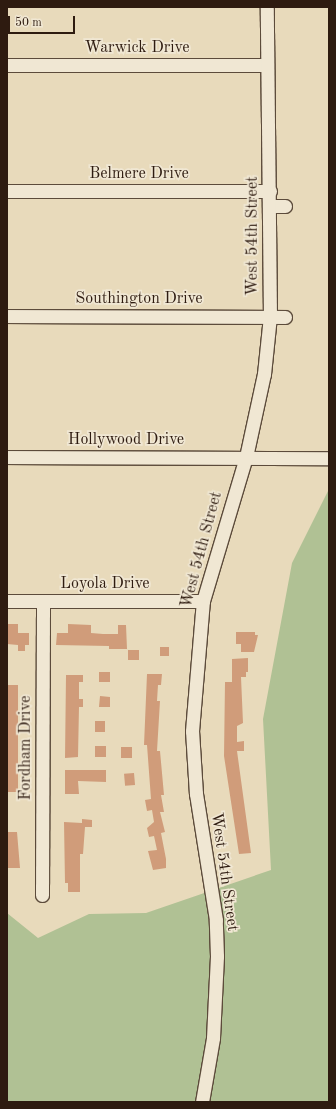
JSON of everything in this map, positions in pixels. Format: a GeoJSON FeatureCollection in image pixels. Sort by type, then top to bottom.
{"type":"FeatureCollection","features":[{"type":"Feature","properties":{"kind":"street","name":"West 54th Street"},"geometry":{"type":"LineString","coordinates":[[202,1102],[213,1038],[217,956],[216,920],[196,794],[192,731],[203,601],[246,457],[264,374],[270,316],[270,191],[267,7]]}},
{"type":"Feature","properties":{"kind":"street","name":"Warwick Drive"},"geometry":{"type":"LineString","coordinates":[[7,66],[267,66]]}},
{"type":"Feature","properties":{"kind":"street","name":"Belmere Drive"},"geometry":{"type":"LineString","coordinates":[[7,191],[270,191]]}},
{"type":"Feature","properties":{"kind":"street"},"geometry":{"type":"LineString","coordinates":[[270,206],[285,206]]}},
{"type":"Feature","properties":{"kind":"street","name":"Southington Drive"},"geometry":{"type":"LineString","coordinates":[[7,316],[285,316]]}},
{"type":"Feature","properties":{"kind":"street","name":"Hollywood Drive"},"geometry":{"type":"LineString","coordinates":[[7,457],[329,458]]}},
{"type":"Feature","properties":{"kind":"street","name":"Loyola Drive"},"geometry":{"type":"LineString","coordinates":[[7,601],[203,601]]}},
{"type":"Feature","properties":{"kind":"street","name":"Fordham Drive"},"geometry":{"type":"LineString","coordinates":[[42,895],[43,601]]}},
{"type":"Feature","properties":{"kind":"green space"},"geometry":{"type":"Polygon","coordinates":[[[329,489],[329,1102],[7,1102],[7,913],[38,938],[89,914],[146,913],[271,870],[263,719],[292,563],[329,489]]]}},
{"type":"Feature","properties":{"kind":"building"},"geometry":{"type":"Polygon","coordinates":[[[8,624],[18,624],[18,633],[29,633],[29,645],[25,645],[25,651],[18,651],[18,645],[7,644],[8,624]]]}},
{"type":"Feature","properties":{"kind":"building"},"geometry":{"type":"Polygon","coordinates":[[[68,624],[91,625],[91,633],[103,634],[118,634],[118,625],[126,625],[127,649],[109,649],[109,646],[56,645],[57,633],[68,633],[68,624]]]}},
{"type":"Feature","properties":{"kind":"building"},"geometry":{"type":"Polygon","coordinates":[[[236,632],[255,632],[255,635],[258,635],[254,652],[241,652],[241,644],[236,644],[236,632]]]}},
{"type":"Feature","properties":{"kind":"building"},"geometry":{"type":"Polygon","coordinates":[[[160,647],[169,647],[169,656],[160,656],[160,647]]]}},
{"type":"Feature","properties":{"kind":"building"},"geometry":{"type":"Polygon","coordinates":[[[128,650],[139,650],[139,660],[128,660],[128,650]]]}},
{"type":"Feature","properties":{"kind":"building"},"geometry":{"type":"Polygon","coordinates":[[[248,658],[248,672],[246,672],[246,677],[241,677],[243,723],[237,726],[237,742],[244,741],[244,751],[237,751],[251,853],[239,854],[224,756],[225,682],[232,682],[232,659],[248,658]]]}},
{"type":"Feature","properties":{"kind":"building"},"geometry":{"type":"Polygon","coordinates":[[[99,672],[110,672],[110,682],[99,682],[99,672]]]}},
{"type":"Feature","properties":{"kind":"building"},"geometry":{"type":"Polygon","coordinates":[[[147,674],[162,674],[161,685],[158,685],[157,701],[160,701],[157,751],[160,751],[164,795],[161,795],[164,812],[160,812],[165,832],[161,833],[166,859],[166,868],[153,870],[148,851],[157,850],[154,836],[149,837],[147,828],[154,822],[152,810],[147,811],[145,800],[151,799],[147,745],[144,745],[147,674]]]}},
{"type":"Feature","properties":{"kind":"building"},"geometry":{"type":"Polygon","coordinates":[[[66,675],[83,675],[83,682],[79,682],[79,699],[83,699],[83,707],[79,707],[78,757],[65,758],[66,675]]]}},
{"type":"Feature","properties":{"kind":"building"},"geometry":{"type":"Polygon","coordinates":[[[7,685],[18,685],[18,792],[7,792],[7,685]]]}},
{"type":"Feature","properties":{"kind":"building"},"geometry":{"type":"Polygon","coordinates":[[[100,696],[110,697],[110,707],[99,707],[100,696]]]}},
{"type":"Feature","properties":{"kind":"building"},"geometry":{"type":"Polygon","coordinates":[[[95,721],[105,721],[105,732],[95,732],[95,721]]]}},
{"type":"Feature","properties":{"kind":"building"},"geometry":{"type":"Polygon","coordinates":[[[95,746],[106,746],[106,757],[95,757],[95,746]]]}},
{"type":"Feature","properties":{"kind":"building"},"geometry":{"type":"Polygon","coordinates":[[[121,747],[132,747],[132,758],[121,758],[121,747]]]}},
{"type":"Feature","properties":{"kind":"building"},"geometry":{"type":"Polygon","coordinates":[[[65,770],[106,770],[106,782],[78,781],[79,794],[65,794],[65,770]]]}},
{"type":"Feature","properties":{"kind":"building"},"geometry":{"type":"Polygon","coordinates":[[[134,773],[135,785],[125,786],[124,774],[134,773]]]}},
{"type":"Feature","properties":{"kind":"building"},"geometry":{"type":"Polygon","coordinates":[[[82,819],[92,820],[92,827],[85,827],[83,854],[80,854],[80,892],[68,892],[68,883],[65,883],[64,822],[82,823],[82,819]]]}},
{"type":"Feature","properties":{"kind":"building"},"geometry":{"type":"Polygon","coordinates":[[[7,832],[17,832],[20,868],[7,868],[7,832]]]}}]}
